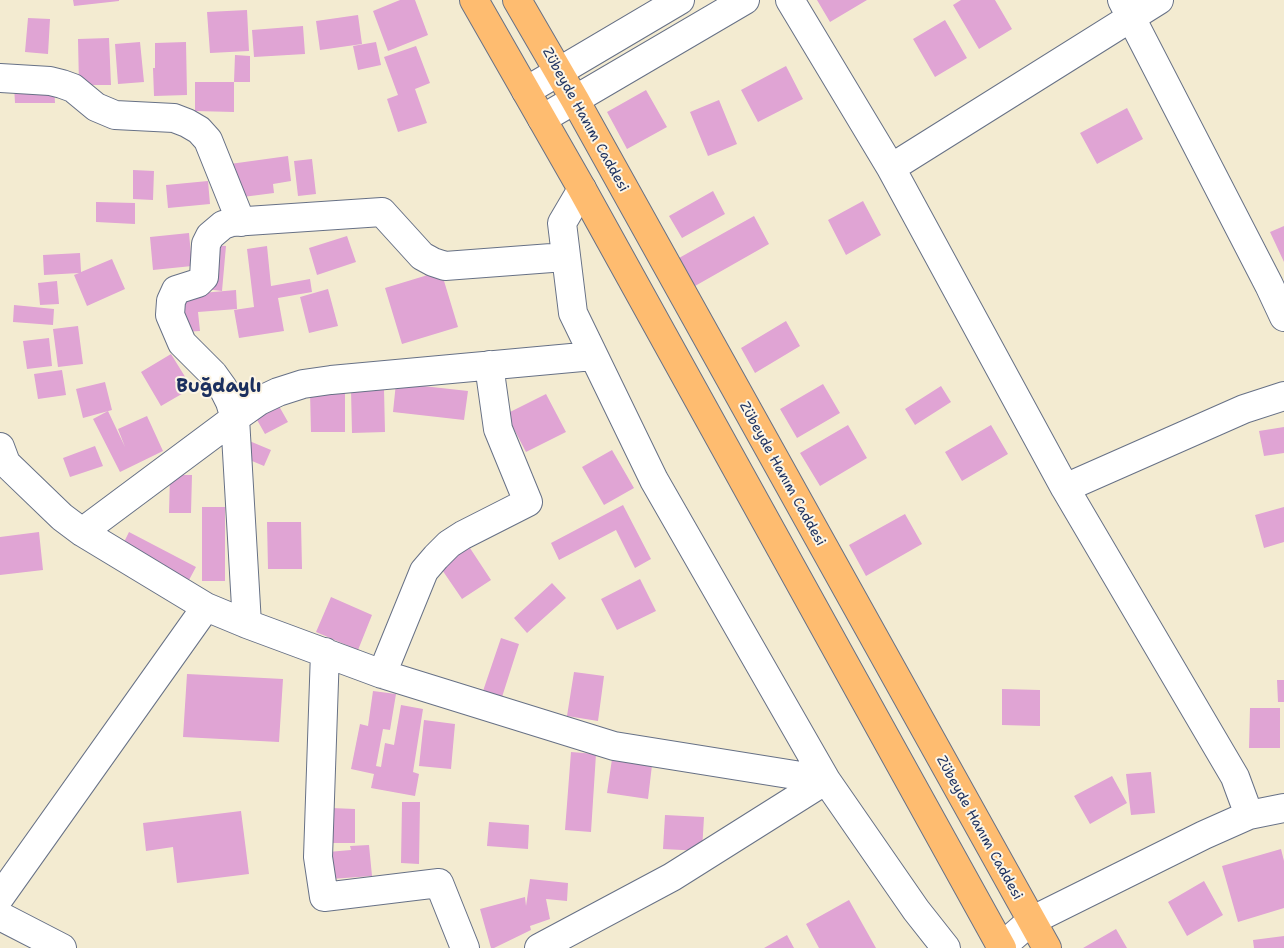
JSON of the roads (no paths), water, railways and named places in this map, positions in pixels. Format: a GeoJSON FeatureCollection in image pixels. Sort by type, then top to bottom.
{"type":"FeatureCollection","features":[{"type":"Feature","properties":{"kind":"main road"},"geometry":{"type":"LineString","coordinates":[[474,0],[582,189],[1001,948]]}},
{"type":"Feature","properties":{"kind":"main road","name":"Zübeyde Hanım Caddesi"},"geometry":{"type":"LineString","coordinates":[[516,0],[575,100],[1047,948]]}},
{"type":"Feature","properties":{"kind":"street"},"geometry":{"type":"LineString","coordinates":[[526,91],[680,0]]}},
{"type":"Feature","properties":{"kind":"street"},"geometry":{"type":"LineString","coordinates":[[542,119],[745,0]]}},
{"type":"Feature","properties":{"kind":"street"},"geometry":{"type":"LineString","coordinates":[[790,0],[891,168],[1066,488],[1235,777],[1250,815]]}},
{"type":"Feature","properties":{"kind":"street"},"geometry":{"type":"LineString","coordinates":[[891,168],[1127,8],[1159,0]]}},
{"type":"Feature","properties":{"kind":"street"},"geometry":{"type":"LineString","coordinates":[[1127,8],[1270,285],[1284,317]]}},
{"type":"Feature","properties":{"kind":"street"},"geometry":{"type":"LineString","coordinates":[[0,78],[50,81],[62,84],[72,88],[96,107],[115,114],[174,118],[187,122],[199,130],[208,140],[241,222]]}},
{"type":"Feature","properties":{"kind":"street"},"geometry":{"type":"LineString","coordinates":[[582,189],[562,223],[573,313],[593,356],[654,480],[826,780],[916,910],[946,948]]}},
{"type":"Feature","properties":{"kind":"street"},"geometry":{"type":"LineString","coordinates":[[247,624],[235,418],[230,402],[213,374],[182,343],[172,321],[170,308],[176,290],[198,283],[204,277],[206,244],[210,236],[223,225],[241,222],[382,212],[422,256],[445,266],[565,257]]}},
{"type":"Feature","properties":{"kind":"street"},"geometry":{"type":"LineString","coordinates":[[82,532],[235,418],[259,401],[278,392],[303,384],[593,356]]}},
{"type":"Feature","properties":{"kind":"street"},"geometry":{"type":"LineString","coordinates":[[382,674],[424,571],[449,544],[528,502],[498,430],[489,365]]}},
{"type":"Feature","properties":{"kind":"street"},"geometry":{"type":"LineString","coordinates":[[1066,488],[1244,409],[1284,396]]}},
{"type":"Feature","properties":{"kind":"street"},"geometry":{"type":"LineString","coordinates":[[0,447],[6,463],[62,517],[82,532],[206,607],[247,624],[382,674],[614,746],[826,780]]}},
{"type":"Feature","properties":{"kind":"street"},"geometry":{"type":"LineString","coordinates":[[0,897],[206,607]]}},
{"type":"Feature","properties":{"kind":"street"},"geometry":{"type":"LineString","coordinates":[[325,652],[318,857],[324,897],[439,883],[465,948]]}},
{"type":"Feature","properties":{"kind":"street"},"geometry":{"type":"LineString","coordinates":[[539,948],[672,877],[826,780]]}},
{"type":"Feature","properties":{"kind":"street"},"geometry":{"type":"LineString","coordinates":[[1001,948],[1031,921],[1204,835],[1250,815],[1284,808]]}},
{"type":"Feature","properties":{"kind":"street"},"geometry":{"type":"LineString","coordinates":[[0,916],[62,948]]}},
{"type":"Feature","properties":{"kind":"district","name":"Buğdaylı"},"geometry":{"type":"Point","coordinates":[219,387]}}]}
